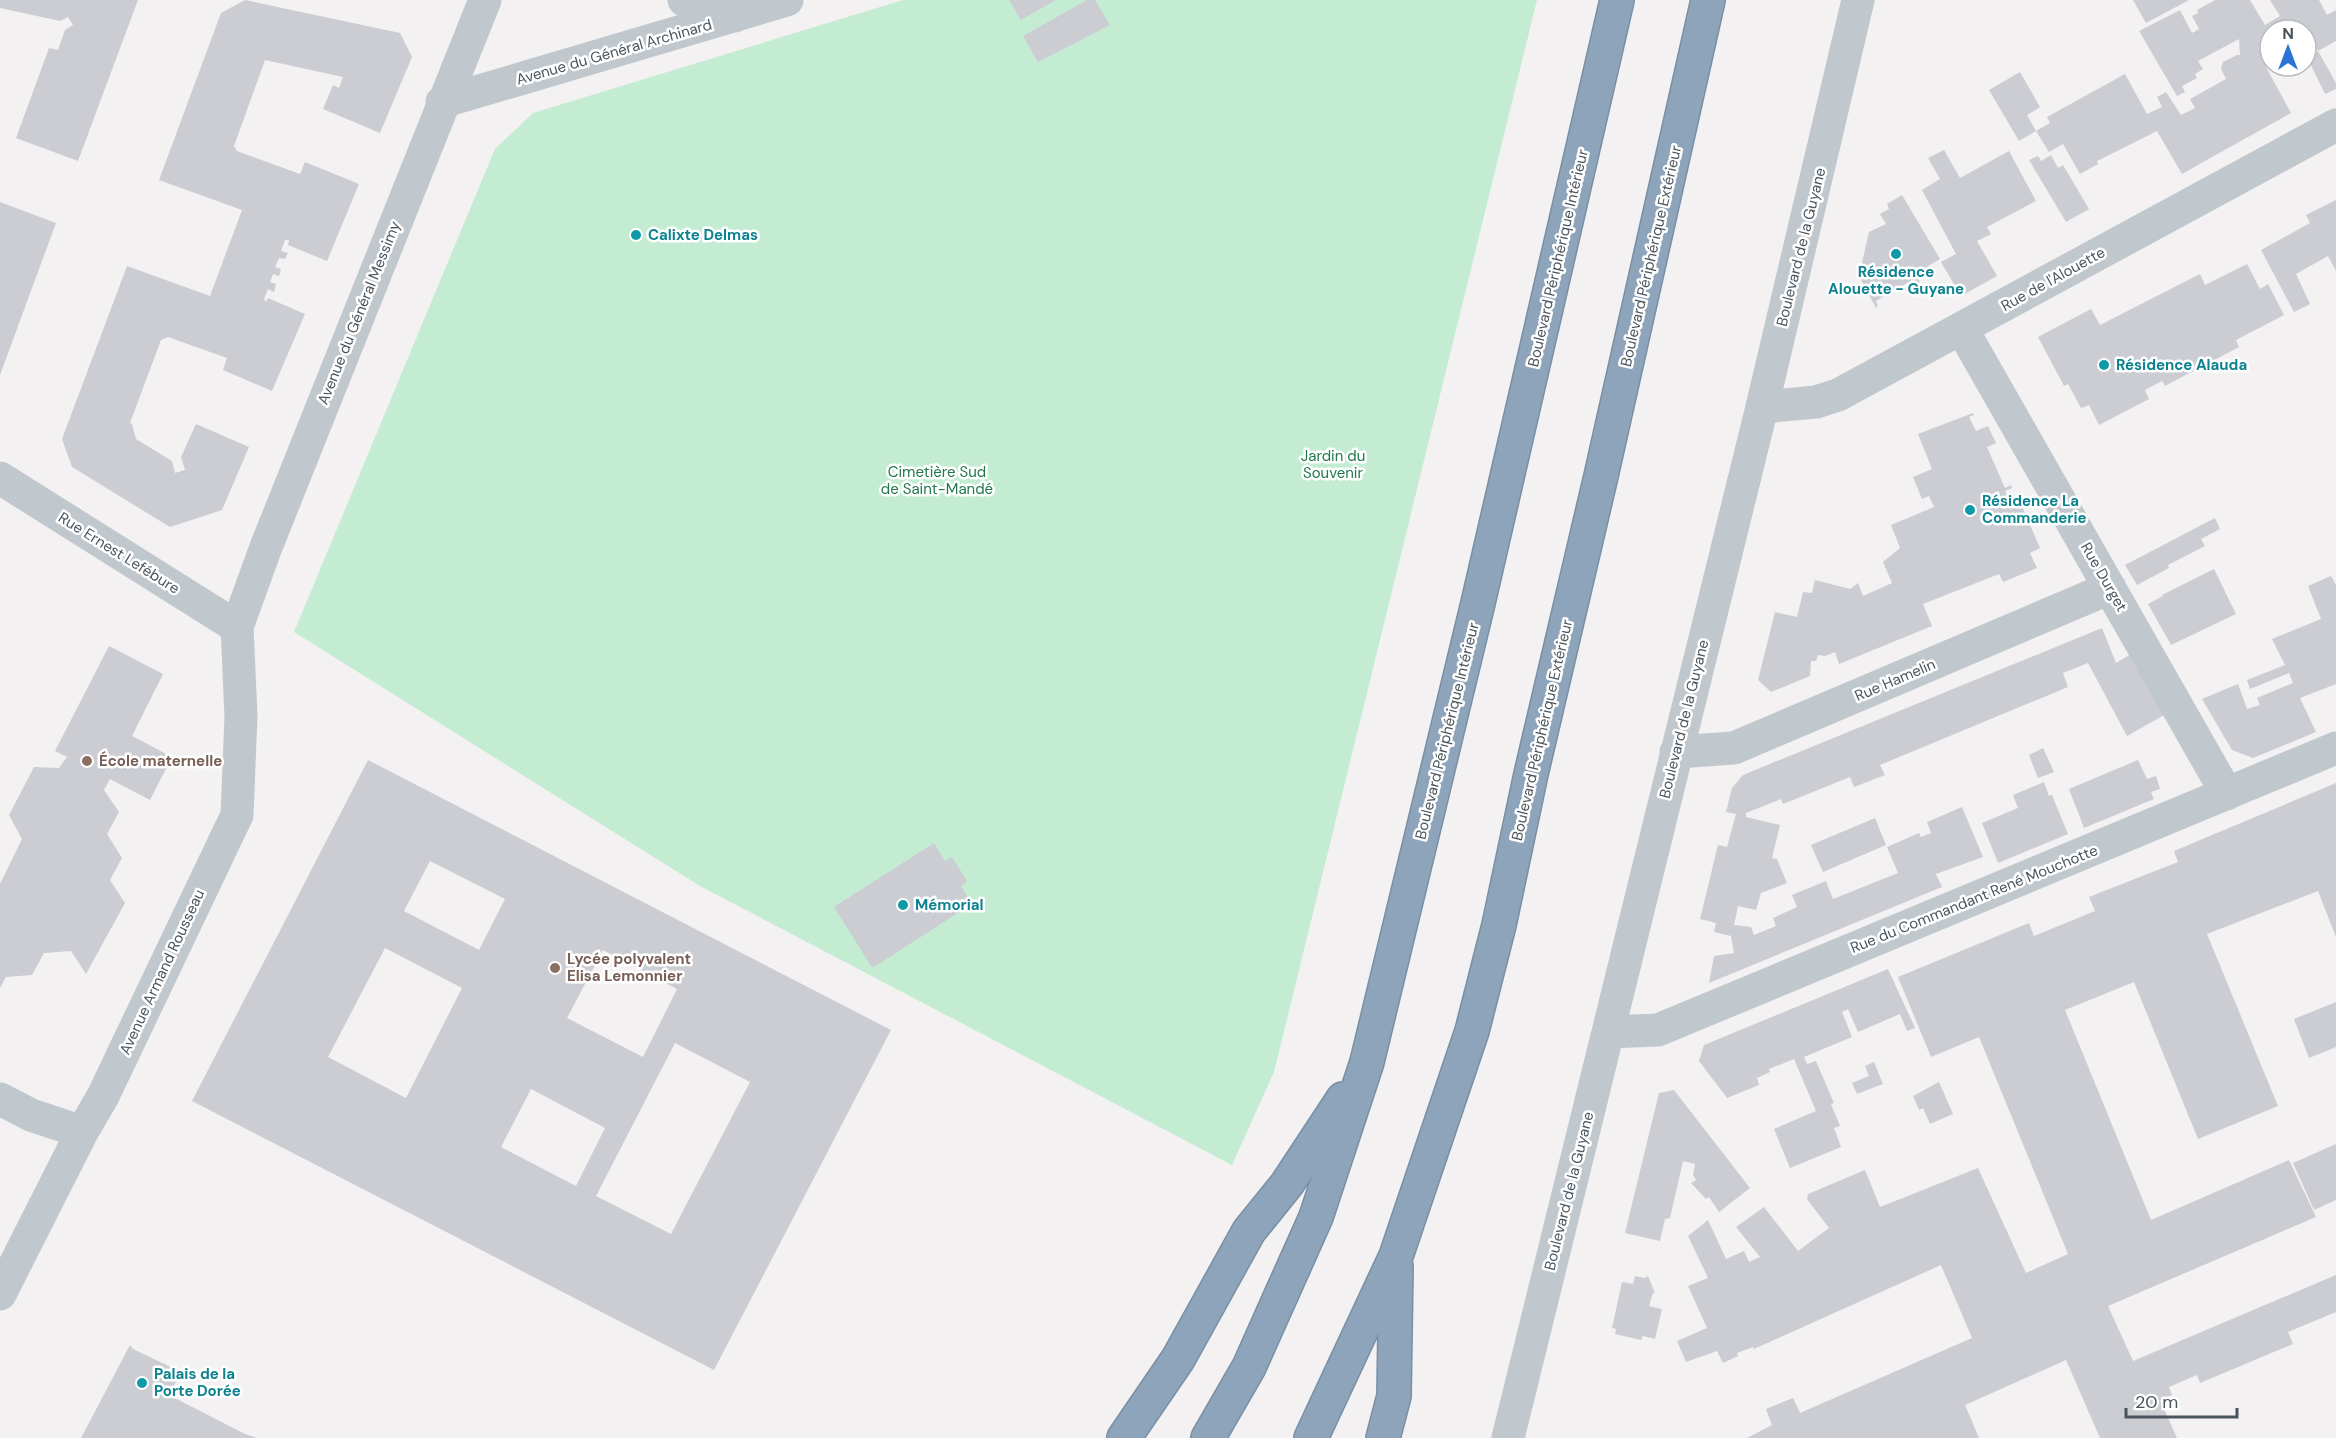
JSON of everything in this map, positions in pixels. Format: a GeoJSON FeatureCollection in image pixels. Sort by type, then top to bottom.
{"type":"FeatureCollection","features":[{"type":"Feature","properties":{"kind":"highway","name":"Boulevard Périphérique Intérieur"},"geometry":{"type":"LineString","coordinates":[[1208,1438],[1249,1367],[1316,1217],[1367,1062],[1478,603],[1617,0]]}},
{"type":"Feature","properties":{"kind":"highway","name":"Boulevard Périphérique Extérieur"},"geometry":{"type":"LineString","coordinates":[[1311,1438],[1396,1256],[1472,1031],[1499,925],[1531,774],[1604,464],[1708,0]]}},
{"type":"Feature","properties":{"kind":"highway"},"geometry":{"type":"LineString","coordinates":[[1124,1438],[1178,1359],[1249,1231],[1287,1184],[1367,1062]]}},
{"type":"Feature","properties":{"kind":"highway"},"geometry":{"type":"LineString","coordinates":[[1383,1438],[1394,1396],[1396,1256]]}},
{"type":"Feature","properties":{"kind":"street","name":"Avenue du Général Messimy"},"geometry":{"type":"LineString","coordinates":[[237,627],[266,547],[442,102],[485,0]]}},
{"type":"Feature","properties":{"kind":"street","name":"Avenue du Général Archinard"},"geometry":{"type":"LineString","coordinates":[[684,0],[735,16]]}},
{"type":"Feature","properties":{"kind":"street"},"geometry":{"type":"LineString","coordinates":[[735,16],[786,0]]}},
{"type":"Feature","properties":{"kind":"street","name":"Boulevard de la Guyane"},"geometry":{"type":"LineString","coordinates":[[1508,1438],[1762,407],[1858,0]]}},
{"type":"Feature","properties":{"kind":"street","name":"Avenue du Général Archinard"},"geometry":{"type":"LineString","coordinates":[[442,102],[735,16]]}},
{"type":"Feature","properties":{"kind":"street","name":"Rue de l'Alouette"},"geometry":{"type":"LineString","coordinates":[[1762,407],[1816,402],[1838,395],[2336,125]]}},
{"type":"Feature","properties":{"kind":"street","name":"Rue Durget"},"geometry":{"type":"LineString","coordinates":[[1962,329],[2227,794]]}},
{"type":"Feature","properties":{"kind":"street","name":"Rue Ernest Lefébure"},"geometry":{"type":"LineString","coordinates":[[0,478],[237,627]]}},
{"type":"Feature","properties":{"kind":"street","name":"Rue Hamelin"},"geometry":{"type":"LineString","coordinates":[[1676,752],[1734,748],[2110,588]]}},
{"type":"Feature","properties":{"kind":"street","name":"Avenue Armand Rousseau"},"geometry":{"type":"LineString","coordinates":[[0,1294],[82,1132],[104,1096],[237,815],[241,716],[237,627]]}},
{"type":"Feature","properties":{"kind":"street","name":"Rue du Commandant René Mouchotte"},"geometry":{"type":"LineString","coordinates":[[1608,1032],[1658,1030],[2336,748]]}},
{"type":"Feature","properties":{"kind":"street"},"geometry":{"type":"LineString","coordinates":[[0,1099],[31,1115],[82,1132]]}},
{"type":"Feature","properties":{"kind":"green space","name":"Cimetière Sud de Saint-Mandé"},"geometry":{"type":"Polygon","coordinates":[[[903,0],[1537,0],[1274,1072],[1232,1165],[700,886],[294,632],[495,149],[533,113],[903,0]]]}},
{"type":"Feature","properties":{"kind":"building"},"geometry":{"type":"Polygon","coordinates":[[[0,0],[138,0],[78,161],[16,138],[49,48],[58,50],[65,30],[73,25],[68,17],[60,21],[0,8],[0,0]]]}},
{"type":"Feature","properties":{"kind":"building"},"geometry":{"type":"Polygon","coordinates":[[[245,0],[400,33],[412,57],[380,133],[323,109],[333,85],[339,88],[343,77],[265,60],[234,146],[237,151],[300,174],[305,162],[359,184],[327,261],[288,245],[289,240],[285,240],[281,251],[288,253],[285,259],[279,258],[275,267],[281,269],[279,276],[273,274],[270,282],[276,284],[274,292],[268,289],[264,299],[266,302],[268,298],[305,314],[272,391],[223,370],[227,358],[168,337],[161,340],[130,423],[136,439],[172,461],[175,473],[185,470],[181,457],[196,424],[249,447],[222,510],[170,527],[72,467],[62,439],[127,266],[210,296],[242,210],[159,180],[221,13],[245,0]]]}},
{"type":"Feature","properties":{"kind":"building"},"geometry":{"type":"Polygon","coordinates":[[[1009,0],[1056,0],[1021,20],[1009,0]]]}},
{"type":"Feature","properties":{"kind":"building"},"geometry":{"type":"Polygon","coordinates":[[[1087,0],[1095,0],[1110,25],[1038,62],[1023,36],[1087,0]]]}},
{"type":"Feature","properties":{"kind":"building"},"geometry":{"type":"Polygon","coordinates":[[[2133,0],[2189,0],[2146,23],[2133,0]]]}},
{"type":"Feature","properties":{"kind":"building"},"geometry":{"type":"Polygon","coordinates":[[[2215,0],[2250,0],[2261,18],[2258,18],[2258,78],[2272,78],[2291,113],[2182,174],[2157,131],[2097,161],[2098,164],[2080,174],[2063,144],[2049,152],[2036,131],[2050,123],[2047,117],[2125,74],[2147,114],[2162,107],[2157,97],[2166,92],[2181,115],[2195,108],[2190,99],[2226,79],[2221,69],[2223,62],[2240,55],[2239,39],[2198,61],[2203,69],[2195,74],[2197,78],[2182,86],[2185,92],[2177,96],[2139,31],[2180,10],[2192,33],[2199,29],[2192,16],[2198,13],[2197,10],[2215,0]]]}},
{"type":"Feature","properties":{"kind":"building"},"geometry":{"type":"Polygon","coordinates":[[[2270,0],[2319,0],[2327,15],[2336,10],[2336,41],[2318,51],[2318,18],[2277,18],[2280,16],[2270,0]]]}},
{"type":"Feature","properties":{"kind":"building"},"geometry":{"type":"Polygon","coordinates":[[[2318,51],[2336,83],[2336,89],[2325,94],[2317,78],[2318,51]]]}},
{"type":"Feature","properties":{"kind":"building"},"geometry":{"type":"Polygon","coordinates":[[[2020,72],[2040,107],[2027,115],[2036,131],[2019,141],[1989,90],[2020,72]]]}},
{"type":"Feature","properties":{"kind":"building"},"geometry":{"type":"Polygon","coordinates":[[[1944,150],[1960,178],[2009,151],[2036,201],[1987,227],[1991,234],[1977,241],[1997,276],[1961,296],[1941,262],[1956,254],[1922,190],[1940,179],[1928,158],[1944,150]]]}},
{"type":"Feature","properties":{"kind":"building"},"geometry":{"type":"Polygon","coordinates":[[[2051,155],[2058,168],[2063,165],[2089,209],[2066,222],[2029,160],[2038,156],[2041,161],[2051,155]]]}},
{"type":"Feature","properties":{"kind":"building","name":"Résidence Alouette - Guyane"},"geometry":{"type":"Polygon","coordinates":[[[1902,195],[1940,259],[1928,266],[1930,270],[1917,277],[1920,282],[1917,284],[1914,279],[1876,301],[1878,306],[1876,308],[1859,276],[1869,232],[1886,224],[1880,214],[1889,209],[1887,204],[1902,195]]]}},
{"type":"Feature","properties":{"kind":"building"},"geometry":{"type":"Polygon","coordinates":[[[2336,200],[2336,271],[2328,256],[2296,274],[2310,304],[2294,312],[2261,250],[2310,223],[2306,215],[2336,200]]]}},
{"type":"Feature","properties":{"kind":"building"},"geometry":{"type":"Polygon","coordinates":[[[0,202],[56,223],[0,375],[0,202]]]}},
{"type":"Feature","properties":{"kind":"building"},"geometry":{"type":"Polygon","coordinates":[[[2247,264],[2260,289],[2268,284],[2284,315],[2236,340],[2239,347],[2165,386],[2162,381],[2145,390],[2149,399],[2099,425],[2089,405],[2081,408],[2068,384],[2064,386],[2038,337],[2091,309],[2100,325],[2200,274],[2205,285],[2247,264]]]}},
{"type":"Feature","properties":{"kind":"building"},"geometry":{"type":"Polygon","coordinates":[[[1973,413],[1974,415],[1969,417],[1976,431],[1988,426],[1996,443],[1987,447],[2005,488],[2011,485],[2012,488],[2005,491],[2012,509],[2021,504],[2040,548],[2030,553],[2037,568],[2003,582],[1999,574],[1923,604],[1932,626],[1839,664],[1835,652],[1825,656],[1818,655],[1816,661],[1811,661],[1810,676],[1771,692],[1758,680],[1775,612],[1797,617],[1803,592],[1812,593],[1815,580],[1850,589],[1858,583],[1863,596],[1892,583],[1883,562],[1900,548],[1891,525],[1934,507],[1929,496],[1922,499],[1913,477],[1932,469],[1918,434],[1973,413]]]}},
{"type":"Feature","properties":{"kind":"building"},"geometry":{"type":"Polygon","coordinates":[[[2215,518],[2220,529],[2201,539],[2205,546],[2168,565],[2169,568],[2137,585],[2125,565],[2215,518]]]}},
{"type":"Feature","properties":{"kind":"building"},"geometry":{"type":"Polygon","coordinates":[[[2214,569],[2236,614],[2171,645],[2148,604],[2214,569]]]}},
{"type":"Feature","properties":{"kind":"building"},"geometry":{"type":"Polygon","coordinates":[[[2331,576],[2336,585],[2336,684],[2300,698],[2316,732],[2253,758],[2232,750],[2202,699],[2238,684],[2247,709],[2260,705],[2257,698],[2293,683],[2289,673],[2250,689],[2247,680],[2285,665],[2272,639],[2321,619],[2308,586],[2331,576]]]}},
{"type":"Feature","properties":{"kind":"building"},"geometry":{"type":"Polygon","coordinates":[[[2102,628],[2116,663],[2131,654],[2166,714],[2127,736],[2088,663],[2063,673],[2068,687],[1880,765],[1885,775],[1854,787],[1850,777],[1783,804],[1781,799],[1746,813],[1746,817],[1780,825],[1772,858],[1777,859],[1787,883],[1761,893],[1756,910],[1738,906],[1734,925],[1751,927],[1754,935],[1776,926],[1773,918],[1797,907],[1792,895],[1826,881],[1833,899],[1898,873],[1887,847],[1919,833],[1921,837],[1931,833],[1927,822],[1962,807],[1983,857],[1936,874],[1942,887],[1709,983],[1714,956],[1734,953],[1731,936],[1714,932],[1716,923],[1700,919],[1718,845],[1727,847],[1736,814],[1726,812],[1732,788],[1743,775],[2102,628]]]}},
{"type":"Feature","properties":{"kind":"building"},"geometry":{"type":"Polygon","coordinates":[[[109,646],[163,674],[132,736],[172,757],[150,800],[110,779],[104,790],[119,812],[107,834],[122,858],[110,880],[125,903],[86,974],[71,951],[44,953],[32,975],[6,977],[0,988],[0,884],[22,839],[9,815],[34,767],[59,768],[67,757],[55,751],[109,646]]]}},
{"type":"Feature","properties":{"kind":"building"},"geometry":{"type":"Polygon","coordinates":[[[2043,748],[2054,772],[2038,778],[2029,755],[2043,748]]]}},
{"type":"Feature","properties":{"kind":"building"},"geometry":{"type":"Polygon","coordinates":[[[368,760],[891,1030],[714,1370],[192,1101],[368,760]],[[430,861],[404,911],[479,950],[505,899],[430,861]],[[385,948],[328,1057],[406,1098],[462,988],[385,948]],[[603,950],[567,1018],[643,1057],[677,989],[603,950]],[[675,1043],[596,1196],[671,1234],[750,1082],[675,1043]],[[531,1089],[501,1147],[576,1186],[605,1128],[531,1089]]]}},
{"type":"Feature","properties":{"kind":"building"},"geometry":{"type":"Polygon","coordinates":[[[2138,760],[2147,779],[2156,776],[2160,789],[2151,792],[2154,799],[2084,828],[2069,789],[2138,760]]]}},
{"type":"Feature","properties":{"kind":"building"},"geometry":{"type":"Polygon","coordinates":[[[2044,782],[2049,796],[2052,795],[2068,834],[1998,863],[1982,823],[2018,808],[2013,795],[2044,782]]]}},
{"type":"Feature","properties":{"kind":"building"},"geometry":{"type":"Polygon","coordinates":[[[2336,783],[2336,937],[2318,891],[2207,934],[2278,1106],[2198,1139],[2134,982],[2065,1010],[2151,1220],[2289,1160],[2316,1217],[2108,1306],[2133,1361],[2336,1275],[2336,1312],[2288,1332],[2293,1344],[2200,1383],[2197,1375],[2169,1387],[2172,1395],[2160,1400],[2177,1438],[2100,1438],[2066,1360],[1965,1405],[1979,1438],[1747,1438],[1772,1425],[1766,1409],[1793,1398],[1800,1413],[1972,1338],[1941,1265],[1754,1349],[1753,1347],[1737,1353],[1738,1356],[1723,1363],[1717,1351],[1686,1362],[1677,1341],[1707,1328],[1688,1286],[1708,1278],[1688,1236],[1708,1220],[1726,1259],[1744,1251],[1749,1262],[1760,1257],[1736,1227],[1764,1207],[1798,1251],[1829,1228],[1807,1199],[1808,1194],[1865,1170],[1880,1207],[1978,1168],[2026,1273],[2068,1254],[1979,1037],[1931,1057],[1898,977],[2029,923],[2034,936],[2095,911],[2089,897],[2178,862],[2174,851],[2336,783]]]}},
{"type":"Feature","properties":{"kind":"building"},"geometry":{"type":"Polygon","coordinates":[[[1875,818],[1886,845],[1823,872],[1811,845],[1875,818]]]}},
{"type":"Feature","properties":{"kind":"building","name":"Mémorial"},"geometry":{"type":"Polygon","coordinates":[[[934,843],[945,861],[952,857],[967,881],[961,886],[972,904],[874,967],[871,966],[834,907],[934,843]]]}},
{"type":"Feature","properties":{"kind":"building"},"geometry":{"type":"Polygon","coordinates":[[[1888,969],[1915,1028],[1907,1031],[1900,1014],[1858,1032],[1848,1009],[1842,1012],[1852,1037],[1804,1057],[1807,1064],[1816,1061],[1834,1103],[1831,1104],[1840,1126],[1834,1128],[1841,1147],[1790,1168],[1774,1129],[1816,1111],[1794,1059],[1769,1069],[1770,1072],[1757,1078],[1759,1085],[1727,1098],[1699,1061],[1704,1045],[1888,969]]]}},
{"type":"Feature","properties":{"kind":"building"},"geometry":{"type":"Polygon","coordinates":[[[2336,1002],[2336,1047],[2309,1058],[2294,1019],[2336,1002]]]}},
{"type":"Feature","properties":{"kind":"building"},"geometry":{"type":"Polygon","coordinates":[[[1874,1062],[1883,1084],[1857,1094],[1852,1083],[1869,1076],[1865,1066],[1874,1062]]]}},
{"type":"Feature","properties":{"kind":"building"},"geometry":{"type":"Polygon","coordinates":[[[1939,1082],[1953,1114],[1930,1124],[1923,1108],[1919,1110],[1913,1096],[1939,1082]]]}},
{"type":"Feature","properties":{"kind":"building"},"geometry":{"type":"Polygon","coordinates":[[[1674,1090],[1750,1188],[1719,1212],[1709,1197],[1706,1199],[1691,1183],[1696,1180],[1693,1175],[1695,1164],[1683,1161],[1670,1218],[1665,1219],[1660,1241],[1625,1233],[1659,1093],[1674,1090]]]}},
{"type":"Feature","properties":{"kind":"building"},"geometry":{"type":"Polygon","coordinates":[[[2336,1144],[2336,1200],[2314,1210],[2293,1163],[2336,1144]]]}},
{"type":"Feature","properties":{"kind":"building"},"geometry":{"type":"Polygon","coordinates":[[[1635,1276],[1645,1278],[1648,1276],[1655,1293],[1653,1293],[1649,1306],[1662,1309],[1655,1339],[1643,1336],[1641,1340],[1615,1334],[1616,1329],[1612,1328],[1622,1282],[1633,1284],[1635,1276]]]}},
{"type":"Feature","properties":{"kind":"building","name":"Palais de la Porte Dorée"},"geometry":{"type":"Polygon","coordinates":[[[130,1345],[133,1349],[181,1372],[169,1395],[257,1438],[81,1438],[130,1345]]]}},
{"type":"Feature","properties":{"kind":"place","name":"Calixte Delmas"},"geometry":{"type":"Point","coordinates":[636,235]}},
{"type":"Feature","properties":{"kind":"place","name":"Résidence Alouette - Guyane"},"geometry":{"type":"Point","coordinates":[1896,254]}},
{"type":"Feature","properties":{"kind":"place","name":"Résidence Alauda"},"geometry":{"type":"Point","coordinates":[2104,365]}},
{"type":"Feature","properties":{"kind":"place","name":"Résidence La Commanderie"},"geometry":{"type":"Point","coordinates":[1970,510]}},
{"type":"Feature","properties":{"kind":"place","name":"École maternelle"},"geometry":{"type":"Point","coordinates":[87,761]}},
{"type":"Feature","properties":{"kind":"place","name":"Mémorial"},"geometry":{"type":"Point","coordinates":[903,905]}},
{"type":"Feature","properties":{"kind":"place","name":"Lycée polyvalent Elisa Lemonnier"},"geometry":{"type":"Point","coordinates":[555,968]}},
{"type":"Feature","properties":{"kind":"place","name":"Palais de la Porte Dorée"},"geometry":{"type":"Point","coordinates":[142,1383]}},
{"type":"Feature","properties":{"kind":"park label","name":"Jardin du Souvenir"},"geometry":{"type":"Point","coordinates":[1333,464]}}]}
